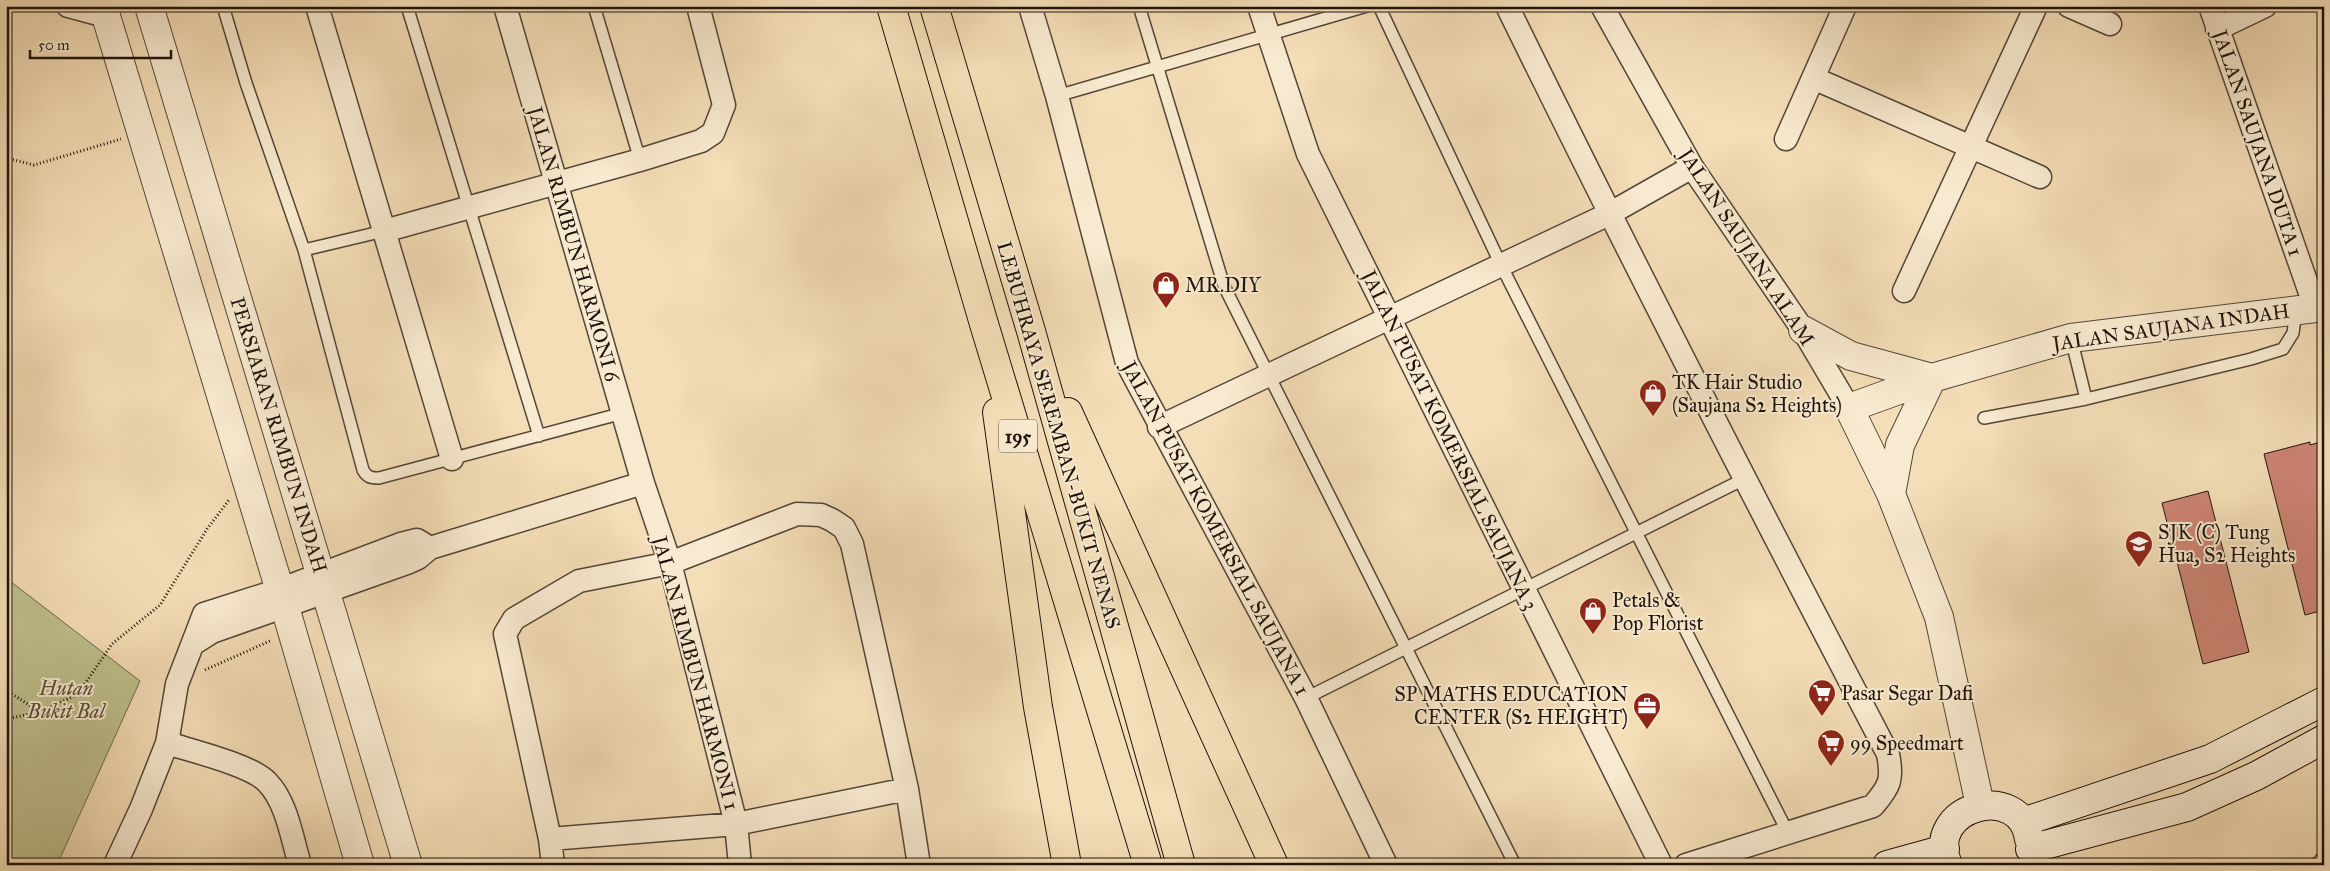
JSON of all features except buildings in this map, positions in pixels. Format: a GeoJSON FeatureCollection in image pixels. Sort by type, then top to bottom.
{"type":"FeatureCollection","features":[{"type":"Feature","properties":{"kind":"highway","name":"LEBUHRAYA SEREMBAN-BUKIT NENAS"},"geometry":{"type":"LineString","coordinates":[[891,6],[984,324],[1148,865]]}},
{"type":"Feature","properties":{"kind":"highway","name":"LEBUHRAYA SEREMBAN-BUKIT NENAS"},"geometry":{"type":"LineString","coordinates":[[934,6],[1031,331],[1181,865]]}},
{"type":"Feature","properties":{"kind":"highway"},"geometry":{"type":"LineString","coordinates":[[984,324],[1038,706],[1067,865]]}},
{"type":"Feature","properties":{"kind":"highway"},"geometry":{"type":"LineString","coordinates":[[1031,331],[1274,865]]}},
{"type":"Feature","properties":{"kind":"street"},"geometry":{"type":"LineString","coordinates":[[68,6],[86,13],[104,11],[360,865]]}},
{"type":"Feature","properties":{"kind":"street","name":"PERSIARAN RIMBUN INDAH"},"geometry":{"type":"LineString","coordinates":[[149,6],[408,865]]}},
{"type":"Feature","properties":{"kind":"street"},"geometry":{"type":"LineString","coordinates":[[317,6],[452,459]]}},
{"type":"Feature","properties":{"kind":"street","name":"JALAN RIMBUN HARMONI 6"},"geometry":{"type":"LineString","coordinates":[[505,6],[644,483]]}},
{"type":"Feature","properties":{"kind":"street"},"geometry":{"type":"LineString","coordinates":[[384,231],[640,160],[701,141],[713,133],[720,120],[724,105],[698,6]]}},
{"type":"Feature","properties":{"kind":"street","name":"JALAN PUSAT KOMERSIAL SAUJANA 1"},"geometry":{"type":"LineString","coordinates":[[1030,6],[1057,96],[1127,363],[1159,427],[1306,698],[1386,865]]}},
{"type":"Feature","properties":{"kind":"street","name":"JALAN PUSAT KOMERSIAL SAUJANA 3"},"geometry":{"type":"LineString","coordinates":[[1259,6],[1308,154],[1661,865]]}},
{"type":"Feature","properties":{"kind":"street"},"geometry":{"type":"LineString","coordinates":[[1507,6],[1609,214],[1744,479],[1888,754],[1892,773],[1888,789],[1873,806],[1686,865]]}},
{"type":"Feature","properties":{"kind":"street","name":"JALAN SAUJANA ALAM"},"geometry":{"type":"LineString","coordinates":[[1602,6],[1692,167],[1803,330],[1849,408],[1892,494],[1939,617],[1980,805]]}},
{"type":"Feature","properties":{"kind":"street"},"geometry":{"type":"LineString","coordinates":[[1786,139],[1845,6]]}},
{"type":"Feature","properties":{"kind":"street"},"geometry":{"type":"LineString","coordinates":[[1904,291],[2036,6]]}},
{"type":"Feature","properties":{"kind":"street"},"geometry":{"type":"LineString","coordinates":[[2069,6],[2110,24]]}},
{"type":"Feature","properties":{"kind":"street","name":"JALAN SAUJANA DUTA 1"},"geometry":{"type":"LineString","coordinates":[[2210,6],[2312,308]]}},
{"type":"Feature","properties":{"kind":"street"},"geometry":{"type":"LineString","coordinates":[[2218,29],[2265,6]]}},
{"type":"Feature","properties":{"kind":"street"},"geometry":{"type":"LineString","coordinates":[[1813,78],[2040,177]]}},
{"type":"Feature","properties":{"kind":"street"},"geometry":{"type":"LineString","coordinates":[[1159,427],[1609,214],[1692,167]]}},
{"type":"Feature","properties":{"kind":"street","name":"JALAN SAUJANA INDAH"},"geometry":{"type":"LineString","coordinates":[[1849,408],[1932,378],[2071,338],[2312,308]]}},
{"type":"Feature","properties":{"kind":"street"},"geometry":{"type":"LineString","coordinates":[[1803,330],[1851,356],[1932,378],[1900,445],[1892,494]]}},
{"type":"Feature","properties":{"kind":"street"},"geometry":{"type":"LineString","coordinates":[[115,865],[141,809],[167,743],[177,684],[193,644],[212,632],[285,610],[323,582],[417,540],[430,548],[644,483]]}},
{"type":"Feature","properties":{"kind":"street","name":"JALAN RIMBUN HARMONI 1"},"geometry":{"type":"LineString","coordinates":[[644,483],[670,563],[736,824],[740,865]]}},
{"type":"Feature","properties":{"kind":"street"},"geometry":{"type":"LineString","coordinates":[[553,865],[550,839],[505,634],[514,619],[579,581],[670,563],[796,514],[821,515],[844,528],[852,544],[907,789],[919,865]]}},
{"type":"Feature","properties":{"kind":"street"},"geometry":{"type":"LineString","coordinates":[[2022,822],[2210,759],[2324,701]]}},
{"type":"Feature","properties":{"kind":"street"},"geometry":{"type":"LineString","coordinates":[[1887,865],[1947,857],[1949,829],[1954,821],[1962,814],[1980,805],[2004,808],[2022,822],[2028,835],[2029,857],[2187,807],[2256,776],[2324,739]]}},
{"type":"Feature","properties":{"kind":"street"},"geometry":{"type":"LineString","coordinates":[[167,743],[250,770],[267,782],[280,804],[300,865]]}},
{"type":"Feature","properties":{"kind":"street"},"geometry":{"type":"LineString","coordinates":[[550,839],[736,824],[907,789]]}},
{"type":"Feature","properties":{"kind":"lane"},"geometry":{"type":"LineString","coordinates":[[236,6],[223,8],[246,83],[304,250],[366,476],[379,478],[623,413]]}},
{"type":"Feature","properties":{"kind":"lane"},"geometry":{"type":"LineString","coordinates":[[407,6],[540,436]]}},
{"type":"Feature","properties":{"kind":"lane"},"geometry":{"type":"LineString","coordinates":[[594,6],[640,160]]}},
{"type":"Feature","properties":{"kind":"lane"},"geometry":{"type":"LineString","coordinates":[[1139,6],[1224,286],[1515,865]]}},
{"type":"Feature","properties":{"kind":"lane"},"geometry":{"type":"LineString","coordinates":[[1057,96],[1367,6]]}},
{"type":"Feature","properties":{"kind":"lane"},"geometry":{"type":"LineString","coordinates":[[1379,6],[1501,265],[1638,532],[1788,833]]}},
{"type":"Feature","properties":{"kind":"lane"},"geometry":{"type":"LineString","coordinates":[[304,250],[384,231]]}},
{"type":"Feature","properties":{"kind":"lane"},"geometry":{"type":"LineString","coordinates":[[1984,418],[2086,399],[2251,359],[2283,349],[2312,308]]}},
{"type":"Feature","properties":{"kind":"lane"},"geometry":{"type":"LineString","coordinates":[[2071,338],[2086,399]]}},
{"type":"Feature","properties":{"kind":"lane"},"geometry":{"type":"LineString","coordinates":[[1306,698],[1744,479]]}},
{"type":"Feature","properties":{"kind":"path"},"geometry":{"type":"LineString","coordinates":[[6,158],[34,165],[140,133]]}},
{"type":"Feature","properties":{"kind":"path"},"geometry":{"type":"LineString","coordinates":[[6,719],[40,712],[78,694],[112,644],[160,605],[207,529],[245,480]]}},
{"type":"Feature","properties":{"kind":"path"},"geometry":{"type":"LineString","coordinates":[[202,678],[204,670],[232,656],[285,610]]}},
{"type":"Feature","properties":{"kind":"path"},"geometry":{"type":"LineString","coordinates":[[6,690],[40,712]]}},
{"type":"Feature","properties":{"kind":"green space","name":"Hutan Bukit Bal"},"geometry":{"type":"Polygon","coordinates":[[[6,578],[140,681],[57,865],[6,865],[6,578]]]}},
{"type":"Feature","properties":{"kind":"place","name":"MR.DIY"},"geometry":{"type":"Point","coordinates":[1166,309]}},
{"type":"Feature","properties":{"kind":"place","name":"TK Hair Studio (Saujana S2 Heights)"},"geometry":{"type":"Point","coordinates":[1653,417]}},
{"type":"Feature","properties":{"kind":"place","name":"SJK (C) Tung Hua, S2 Heights"},"geometry":{"type":"Point","coordinates":[2139,568]}},
{"type":"Feature","properties":{"kind":"place","name":"Petals & Pop Florist"},"geometry":{"type":"Point","coordinates":[1593,635]}},
{"type":"Feature","properties":{"kind":"place","name":"Pasar Segar Dafi"},"geometry":{"type":"Point","coordinates":[1822,717]}},
{"type":"Feature","properties":{"kind":"place","name":"SP MATHS EDUCATION CENTER (S2 HEIGHT)"},"geometry":{"type":"Point","coordinates":[1647,730]}},
{"type":"Feature","properties":{"kind":"place","name":"99 Speedmart"},"geometry":{"type":"Point","coordinates":[1831,767]}}]}
